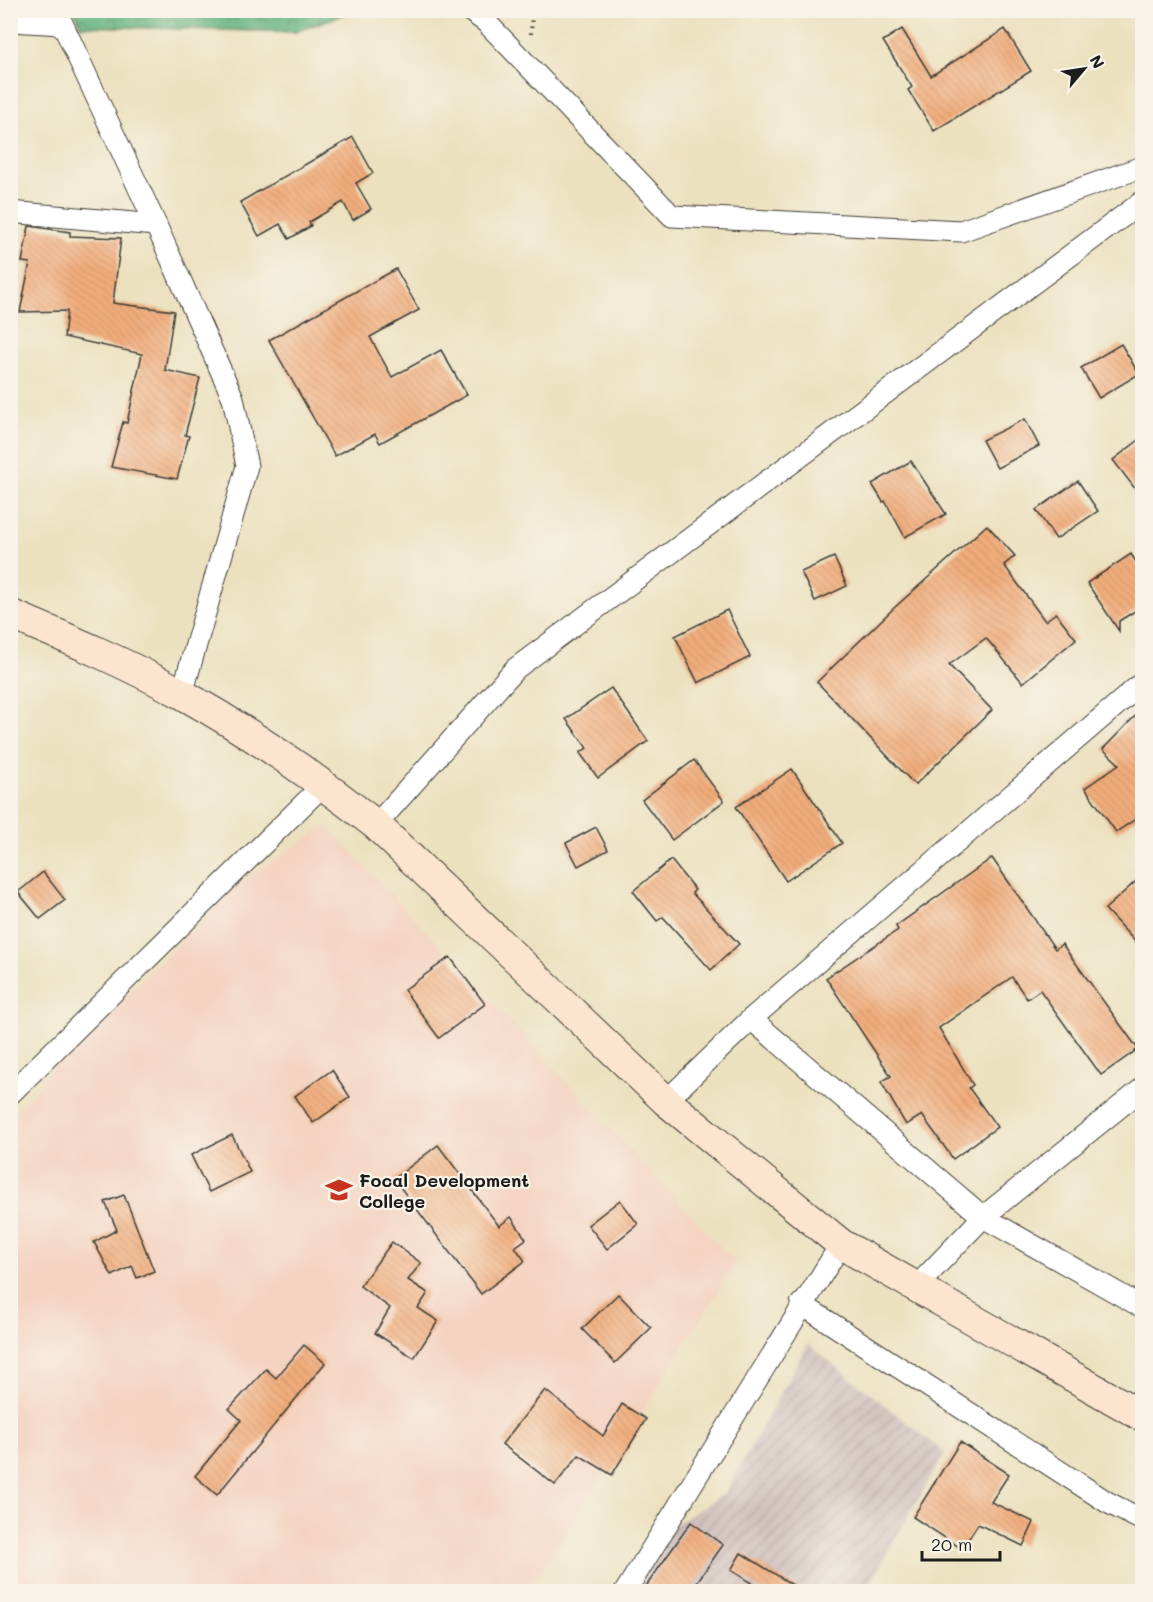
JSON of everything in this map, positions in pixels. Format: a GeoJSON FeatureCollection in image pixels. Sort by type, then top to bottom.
{"type":"FeatureCollection","features":[{"type":"Feature","properties":{"kind":"main road"},"geometry":{"type":"LineString","coordinates":[[10,614],[91,648],[183,694],[324,784],[376,825],[666,1101],[841,1244],[1143,1416]]}},
{"type":"Feature","properties":{"kind":"street"},"geometry":{"type":"LineString","coordinates":[[469,10],[486,22],[672,216],[961,231],[1143,167]]}},
{"type":"Feature","properties":{"kind":"street"},"geometry":{"type":"LineString","coordinates":[[10,21],[59,17],[156,225],[233,398],[247,466],[183,694]]}},
{"type":"Feature","properties":{"kind":"street"},"geometry":{"type":"LineString","coordinates":[[376,825],[515,669],[1143,202]]}},
{"type":"Feature","properties":{"kind":"street"},"geometry":{"type":"LineString","coordinates":[[10,212],[156,225]]}},
{"type":"Feature","properties":{"kind":"street"},"geometry":{"type":"LineString","coordinates":[[666,1101],[752,1019],[1143,683]]}},
{"type":"Feature","properties":{"kind":"street"},"geometry":{"type":"LineString","coordinates":[[10,1094],[324,784]]}},
{"type":"Feature","properties":{"kind":"street"},"geometry":{"type":"LineString","coordinates":[[752,1019],[982,1216],[1143,1307]]}},
{"type":"Feature","properties":{"kind":"street"},"geometry":{"type":"LineString","coordinates":[[916,1287],[982,1216],[1143,1089]]}},
{"type":"Feature","properties":{"kind":"street"},"geometry":{"type":"LineString","coordinates":[[625,1592],[801,1304],[841,1244]]}},
{"type":"Feature","properties":{"kind":"street"},"geometry":{"type":"LineString","coordinates":[[801,1304],[1107,1502],[1143,1520]]}},
{"type":"Feature","properties":{"kind":"shaded area","name":"Focal Development College"},"geometry":{"type":"Polygon","coordinates":[[[327,825],[736,1263],[529,1591],[11,1592],[11,1118],[64,1055],[240,883],[327,825]]]}},
{"type":"Feature","properties":{"kind":"shaded area"},"geometry":{"type":"Polygon","coordinates":[[[808,1344],[945,1453],[865,1591],[635,1592],[676,1524],[726,1492],[808,1344]]]}},
{"type":"Feature","properties":{"kind":"green space"},"geometry":{"type":"Polygon","coordinates":[[[75,10],[353,11],[295,32],[81,26],[75,10]]]}},
{"type":"Feature","properties":{"kind":"building"},"geometry":{"type":"Polygon","coordinates":[[[902,29],[931,76],[1005,29],[1031,71],[934,131],[908,90],[912,87],[883,41],[902,29]]]}},
{"type":"Feature","properties":{"kind":"building"},"geometry":{"type":"Polygon","coordinates":[[[353,137],[373,173],[356,183],[371,209],[353,220],[343,202],[309,222],[311,226],[289,239],[280,224],[259,236],[240,202],[353,137]]]}},
{"type":"Feature","properties":{"kind":"building"},"geometry":{"type":"Polygon","coordinates":[[[29,226],[70,232],[70,236],[121,238],[113,303],[174,311],[165,370],[200,378],[185,435],[189,436],[177,479],[111,467],[123,422],[127,423],[142,354],[64,337],[67,311],[20,312],[30,263],[22,262],[29,226]]]}},
{"type":"Feature","properties":{"kind":"building"},"geometry":{"type":"Polygon","coordinates":[[[396,269],[419,310],[370,337],[392,377],[441,350],[467,395],[380,443],[375,434],[335,456],[269,340],[396,269]]]}},
{"type":"Feature","properties":{"kind":"building"},"geometry":{"type":"Polygon","coordinates":[[[1121,344],[1139,374],[1099,398],[1081,368],[1121,344]]]}},
{"type":"Feature","properties":{"kind":"building"},"geometry":{"type":"Polygon","coordinates":[[[1025,419],[1039,446],[997,468],[982,440],[1025,419]]]}},
{"type":"Feature","properties":{"kind":"building"},"geometry":{"type":"Polygon","coordinates":[[[1143,437],[1143,499],[1113,460],[1143,437]]]}},
{"type":"Feature","properties":{"kind":"building"},"geometry":{"type":"Polygon","coordinates":[[[911,461],[946,514],[905,537],[885,501],[883,502],[872,484],[911,461]]]}},
{"type":"Feature","properties":{"kind":"building"},"geometry":{"type":"Polygon","coordinates":[[[1078,481],[1098,511],[1056,539],[1036,510],[1078,481]]]}},
{"type":"Feature","properties":{"kind":"building"},"geometry":{"type":"Polygon","coordinates":[[[987,525],[1015,556],[1004,565],[1045,621],[1056,613],[1076,639],[1023,683],[986,638],[949,665],[992,710],[915,785],[817,682],[894,608],[987,525]]]}},
{"type":"Feature","properties":{"kind":"building"},"geometry":{"type":"Polygon","coordinates":[[[1131,554],[1143,573],[1143,606],[1119,621],[1119,631],[1087,583],[1131,554]]]}},
{"type":"Feature","properties":{"kind":"building"},"geometry":{"type":"Polygon","coordinates":[[[834,557],[847,586],[815,601],[801,572],[834,557]]]}},
{"type":"Feature","properties":{"kind":"building"},"geometry":{"type":"Polygon","coordinates":[[[727,610],[750,657],[698,683],[675,636],[727,610]]]}},
{"type":"Feature","properties":{"kind":"building"},"geometry":{"type":"Polygon","coordinates":[[[611,688],[648,741],[598,778],[580,753],[587,748],[566,719],[611,688]]]}},
{"type":"Feature","properties":{"kind":"building"},"geometry":{"type":"Polygon","coordinates":[[[1143,708],[1143,814],[1116,832],[1085,788],[1119,764],[1103,749],[1143,708]]]}},
{"type":"Feature","properties":{"kind":"building"},"geometry":{"type":"Polygon","coordinates":[[[694,760],[724,801],[672,840],[642,800],[694,760]]]}},
{"type":"Feature","properties":{"kind":"building"},"geometry":{"type":"Polygon","coordinates":[[[792,769],[842,843],[786,881],[736,807],[792,769]]]}},
{"type":"Feature","properties":{"kind":"building"},"geometry":{"type":"Polygon","coordinates":[[[596,827],[608,850],[578,866],[566,843],[596,827]]]}},
{"type":"Feature","properties":{"kind":"building"},"geometry":{"type":"Polygon","coordinates":[[[992,858],[1055,949],[1062,944],[1138,1049],[1101,1075],[1040,990],[1027,999],[1012,977],[939,1028],[973,1085],[969,1088],[997,1127],[953,1159],[922,1115],[906,1125],[881,1082],[891,1076],[826,978],[898,930],[896,926],[992,858]]]}},
{"type":"Feature","properties":{"kind":"building"},"geometry":{"type":"Polygon","coordinates":[[[671,860],[695,890],[692,893],[739,944],[711,970],[663,917],[657,921],[633,891],[671,860]]]}},
{"type":"Feature","properties":{"kind":"building"},"geometry":{"type":"Polygon","coordinates":[[[43,872],[65,900],[40,919],[18,892],[43,872]]]}},
{"type":"Feature","properties":{"kind":"building"},"geometry":{"type":"Polygon","coordinates":[[[1143,875],[1143,950],[1105,909],[1143,875]]]}},
{"type":"Feature","properties":{"kind":"building"},"geometry":{"type":"Polygon","coordinates":[[[450,957],[485,1004],[439,1038],[404,990],[450,957]]]}},
{"type":"Feature","properties":{"kind":"building"},"geometry":{"type":"Polygon","coordinates":[[[332,1070],[350,1097],[313,1123],[295,1096],[332,1070]]]}},
{"type":"Feature","properties":{"kind":"building"},"geometry":{"type":"Polygon","coordinates":[[[232,1135],[250,1172],[209,1192],[191,1155],[232,1135]]]}},
{"type":"Feature","properties":{"kind":"building"},"geometry":{"type":"Polygon","coordinates":[[[438,1145],[499,1226],[511,1217],[526,1239],[515,1247],[525,1261],[481,1294],[394,1179],[438,1145]]]}},
{"type":"Feature","properties":{"kind":"building"},"geometry":{"type":"Polygon","coordinates":[[[124,1195],[154,1271],[137,1278],[132,1266],[112,1276],[94,1242],[117,1230],[105,1202],[124,1195]]]}},
{"type":"Feature","properties":{"kind":"building"},"geometry":{"type":"Polygon","coordinates":[[[620,1200],[638,1224],[607,1249],[588,1225],[620,1200]]]}},
{"type":"Feature","properties":{"kind":"building"},"geometry":{"type":"Polygon","coordinates":[[[392,1242],[421,1263],[408,1280],[428,1293],[418,1308],[438,1321],[414,1358],[375,1333],[390,1308],[360,1286],[392,1242]]]}},
{"type":"Feature","properties":{"kind":"building"},"geometry":{"type":"Polygon","coordinates":[[[618,1294],[651,1328],[615,1363],[582,1329],[618,1294]]]}},
{"type":"Feature","properties":{"kind":"building"},"geometry":{"type":"Polygon","coordinates":[[[304,1345],[325,1363],[217,1495],[195,1476],[241,1420],[229,1409],[266,1369],[276,1378],[304,1345]]]}},
{"type":"Feature","properties":{"kind":"building"},"geometry":{"type":"Polygon","coordinates":[[[545,1390],[603,1436],[622,1404],[646,1419],[612,1475],[579,1455],[555,1485],[502,1444],[545,1390]]]}},
{"type":"Feature","properties":{"kind":"building"},"geometry":{"type":"Polygon","coordinates":[[[960,1442],[1009,1474],[991,1502],[1034,1522],[1023,1546],[978,1524],[962,1549],[913,1517],[960,1442]]]}},
{"type":"Feature","properties":{"kind":"building"},"geometry":{"type":"Polygon","coordinates":[[[691,1522],[723,1545],[690,1592],[642,1592],[691,1522]]]}},
{"type":"Feature","properties":{"kind":"building"},"geometry":{"type":"Polygon","coordinates":[[[741,1553],[804,1592],[765,1592],[731,1570],[741,1553]]]}},
{"type":"Feature","properties":{"kind":"place","name":"Focal Development College"},"geometry":{"type":"Point","coordinates":[339,1190]}}]}
